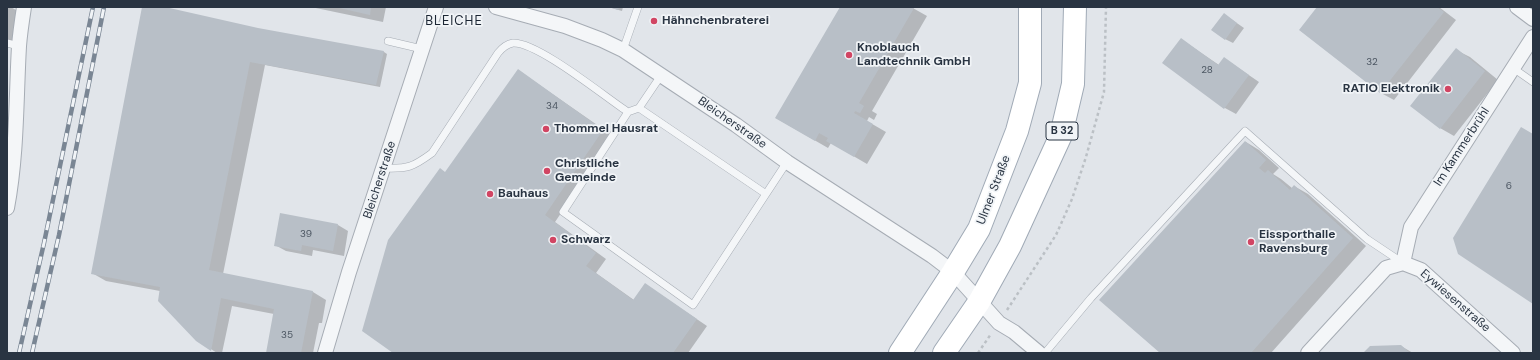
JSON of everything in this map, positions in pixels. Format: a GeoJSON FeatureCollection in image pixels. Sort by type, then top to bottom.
{"type":"FeatureCollection","features":[{"type":"Feature","properties":{"kind":"main road","name":"Ulmer Straße"},"geometry":{"type":"LineString","coordinates":[[900,353],[979,229],[1017,131],[1030,82],[1030,7]]}},
{"type":"Feature","properties":{"kind":"main road","name":"B 32"},"geometry":{"type":"LineString","coordinates":[[944,353],[979,302],[1010,246],[1061,135],[1073,84],[1075,7]]}},
{"type":"Feature","properties":{"kind":"street"},"geometry":{"type":"LineString","coordinates":[[7,208],[12,183],[13,44],[24,7]]}},
{"type":"Feature","properties":{"kind":"street","name":"Bleicherstraße"},"geometry":{"type":"LineString","coordinates":[[325,353],[349,272],[436,7]]}},
{"type":"Feature","properties":{"kind":"street","name":"Bleicherstraße"},"geometry":{"type":"LineString","coordinates":[[496,7],[565,26],[602,40],[623,50],[662,74],[787,162],[932,256],[953,272],[979,302]]}},
{"type":"Feature","properties":{"kind":"street"},"geometry":{"type":"LineString","coordinates":[[1517,7],[1533,19]]}},
{"type":"Feature","properties":{"kind":"street","name":"Im Kammerbrühl"},"geometry":{"type":"LineString","coordinates":[[1403,263],[1411,227],[1533,37]]}},
{"type":"Feature","properties":{"kind":"street"},"geometry":{"type":"LineString","coordinates":[[1308,353],[1386,268],[1403,263]]}},
{"type":"Feature","properties":{"kind":"street","name":"Eywiesenstraße"},"geometry":{"type":"LineString","coordinates":[[1403,263],[1421,270],[1513,353]]}},
{"type":"Feature","properties":{"kind":"street"},"geometry":{"type":"LineString","coordinates":[[979,302],[999,323],[1014,332],[1039,353]]}},
{"type":"Feature","properties":{"kind":"lane"},"geometry":{"type":"LineString","coordinates":[[623,50],[638,7]]}},
{"type":"Feature","properties":{"kind":"lane"},"geometry":{"type":"LineString","coordinates":[[388,41],[422,49]]}},
{"type":"Feature","properties":{"kind":"lane"},"geometry":{"type":"LineString","coordinates":[[384,168],[401,168],[416,164],[432,152],[498,53],[504,47],[512,43],[524,44],[532,47],[628,112]]}},
{"type":"Feature","properties":{"kind":"lane"},"geometry":{"type":"LineString","coordinates":[[1513,68],[1533,82]]}},
{"type":"Feature","properties":{"kind":"lane"},"geometry":{"type":"LineString","coordinates":[[662,74],[639,108],[628,112],[562,212],[693,305],[787,162]]}},
{"type":"Feature","properties":{"kind":"lane"},"geometry":{"type":"LineString","coordinates":[[639,108],[766,194]]}},
{"type":"Feature","properties":{"kind":"lane"},"geometry":{"type":"LineString","coordinates":[[1045,353],[1091,298],[1245,131],[1367,239],[1403,263]]}},
{"type":"Feature","properties":{"kind":"path"},"geometry":{"type":"LineString","coordinates":[[978,353],[1056,235],[1072,199],[1104,92],[1106,7]]}},
{"type":"Feature","properties":{"kind":"building"},"geometry":{"type":"Polygon","coordinates":[[[142,7],[165,7],[258,28],[384,51],[376,85],[250,62],[209,270],[313,291],[301,353],[266,353],[274,309],[221,298],[211,351],[196,341],[158,301],[160,287],[91,274],[142,7]]]}},
{"type":"Feature","properties":{"kind":"building"},"geometry":{"type":"Polygon","coordinates":[[[335,7],[371,7],[370,15],[335,7]]]}},
{"type":"Feature","properties":{"kind":"building"},"geometry":{"type":"Polygon","coordinates":[[[609,7],[619,7],[618,10],[609,7]]]}},
{"type":"Feature","properties":{"kind":"building","name":"Knoblauch Landtechnik GmbH"},"geometry":{"type":"Polygon","coordinates":[[[840,7],[914,8],[859,103],[864,106],[860,113],[855,111],[854,113],[873,124],[854,157],[826,141],[828,138],[819,133],[815,141],[775,118],[840,7]]]}},
{"type":"Feature","properties":{"kind":"building"},"geometry":{"type":"Polygon","coordinates":[[[1317,7],[1437,7],[1444,12],[1380,93],[1299,30],[1317,7]]]}},
{"type":"Feature","properties":{"kind":"building"},"geometry":{"type":"Polygon","coordinates":[[[1224,13],[1237,23],[1225,40],[1211,30],[1224,13]]]}},
{"type":"Feature","properties":{"kind":"building"},"geometry":{"type":"Polygon","coordinates":[[[1181,38],[1218,65],[1224,57],[1249,75],[1224,109],[1162,63],[1181,38]]]}},
{"type":"Feature","properties":{"kind":"building","name":"RATIO Elektronik"},"geometry":{"type":"Polygon","coordinates":[[[1456,48],[1485,71],[1440,129],[1410,106],[1456,48]]]}},
{"type":"Feature","properties":{"kind":"building","name":"Bauhaus"},"geometry":{"type":"Polygon","coordinates":[[[518,69],[603,130],[545,215],[596,253],[586,266],[633,300],[645,283],[697,319],[673,353],[393,353],[362,331],[388,240],[440,168],[445,172],[518,69]]]}},
{"type":"Feature","properties":{"kind":"building"},"geometry":{"type":"Polygon","coordinates":[[[1521,127],[1533,134],[1533,304],[1458,254],[1453,238],[1521,127]]]}},
{"type":"Feature","properties":{"kind":"building","name":"Eissporthalle Ravensburg"},"geometry":{"type":"Polygon","coordinates":[[[1245,141],[1266,160],[1259,168],[1265,173],[1268,170],[1290,190],[1294,185],[1353,238],[1251,353],[1160,353],[1099,300],[1245,141]]]}},
{"type":"Feature","properties":{"kind":"building"},"geometry":{"type":"Polygon","coordinates":[[[280,213],[338,224],[333,251],[302,245],[301,251],[274,246],[280,213]]]}},
{"type":"Feature","properties":{"kind":"building"},"geometry":{"type":"Polygon","coordinates":[[[1401,345],[1410,353],[1363,353],[1370,346],[1401,345]]]}},
{"type":"Feature","properties":{"kind":"railway"},"geometry":{"type":"LineString","coordinates":[[19,353],[44,243],[93,7]]}},
{"type":"Feature","properties":{"kind":"railway"},"geometry":{"type":"LineString","coordinates":[[32,353],[59,235],[104,7]]}},
{"type":"Feature","properties":{"kind":"place","name":"Hähnchenbraterei"},"geometry":{"type":"Point","coordinates":[654,21]}},
{"type":"Feature","properties":{"kind":"place","name":"Knoblauch Landtechnik GmbH"},"geometry":{"type":"Point","coordinates":[849,55]}},
{"type":"Feature","properties":{"kind":"place","name":"RATIO Elektronik"},"geometry":{"type":"Point","coordinates":[1448,89]}},
{"type":"Feature","properties":{"kind":"place","name":"Thommel Hausrat"},"geometry":{"type":"Point","coordinates":[546,129]}},
{"type":"Feature","properties":{"kind":"place","name":"Christliche Gemeinde"},"geometry":{"type":"Point","coordinates":[547,171]}},
{"type":"Feature","properties":{"kind":"place","name":"Bauhaus"},"geometry":{"type":"Point","coordinates":[490,194]}},
{"type":"Feature","properties":{"kind":"place","name":"Schwarz"},"geometry":{"type":"Point","coordinates":[553,240]}},
{"type":"Feature","properties":{"kind":"place","name":"Eissporthalle Ravensburg"},"geometry":{"type":"Point","coordinates":[1251,242]}},
{"type":"Feature","properties":{"kind":"district","name":"BLEICHE"},"geometry":{"type":"Point","coordinates":[454,22]}}]}
